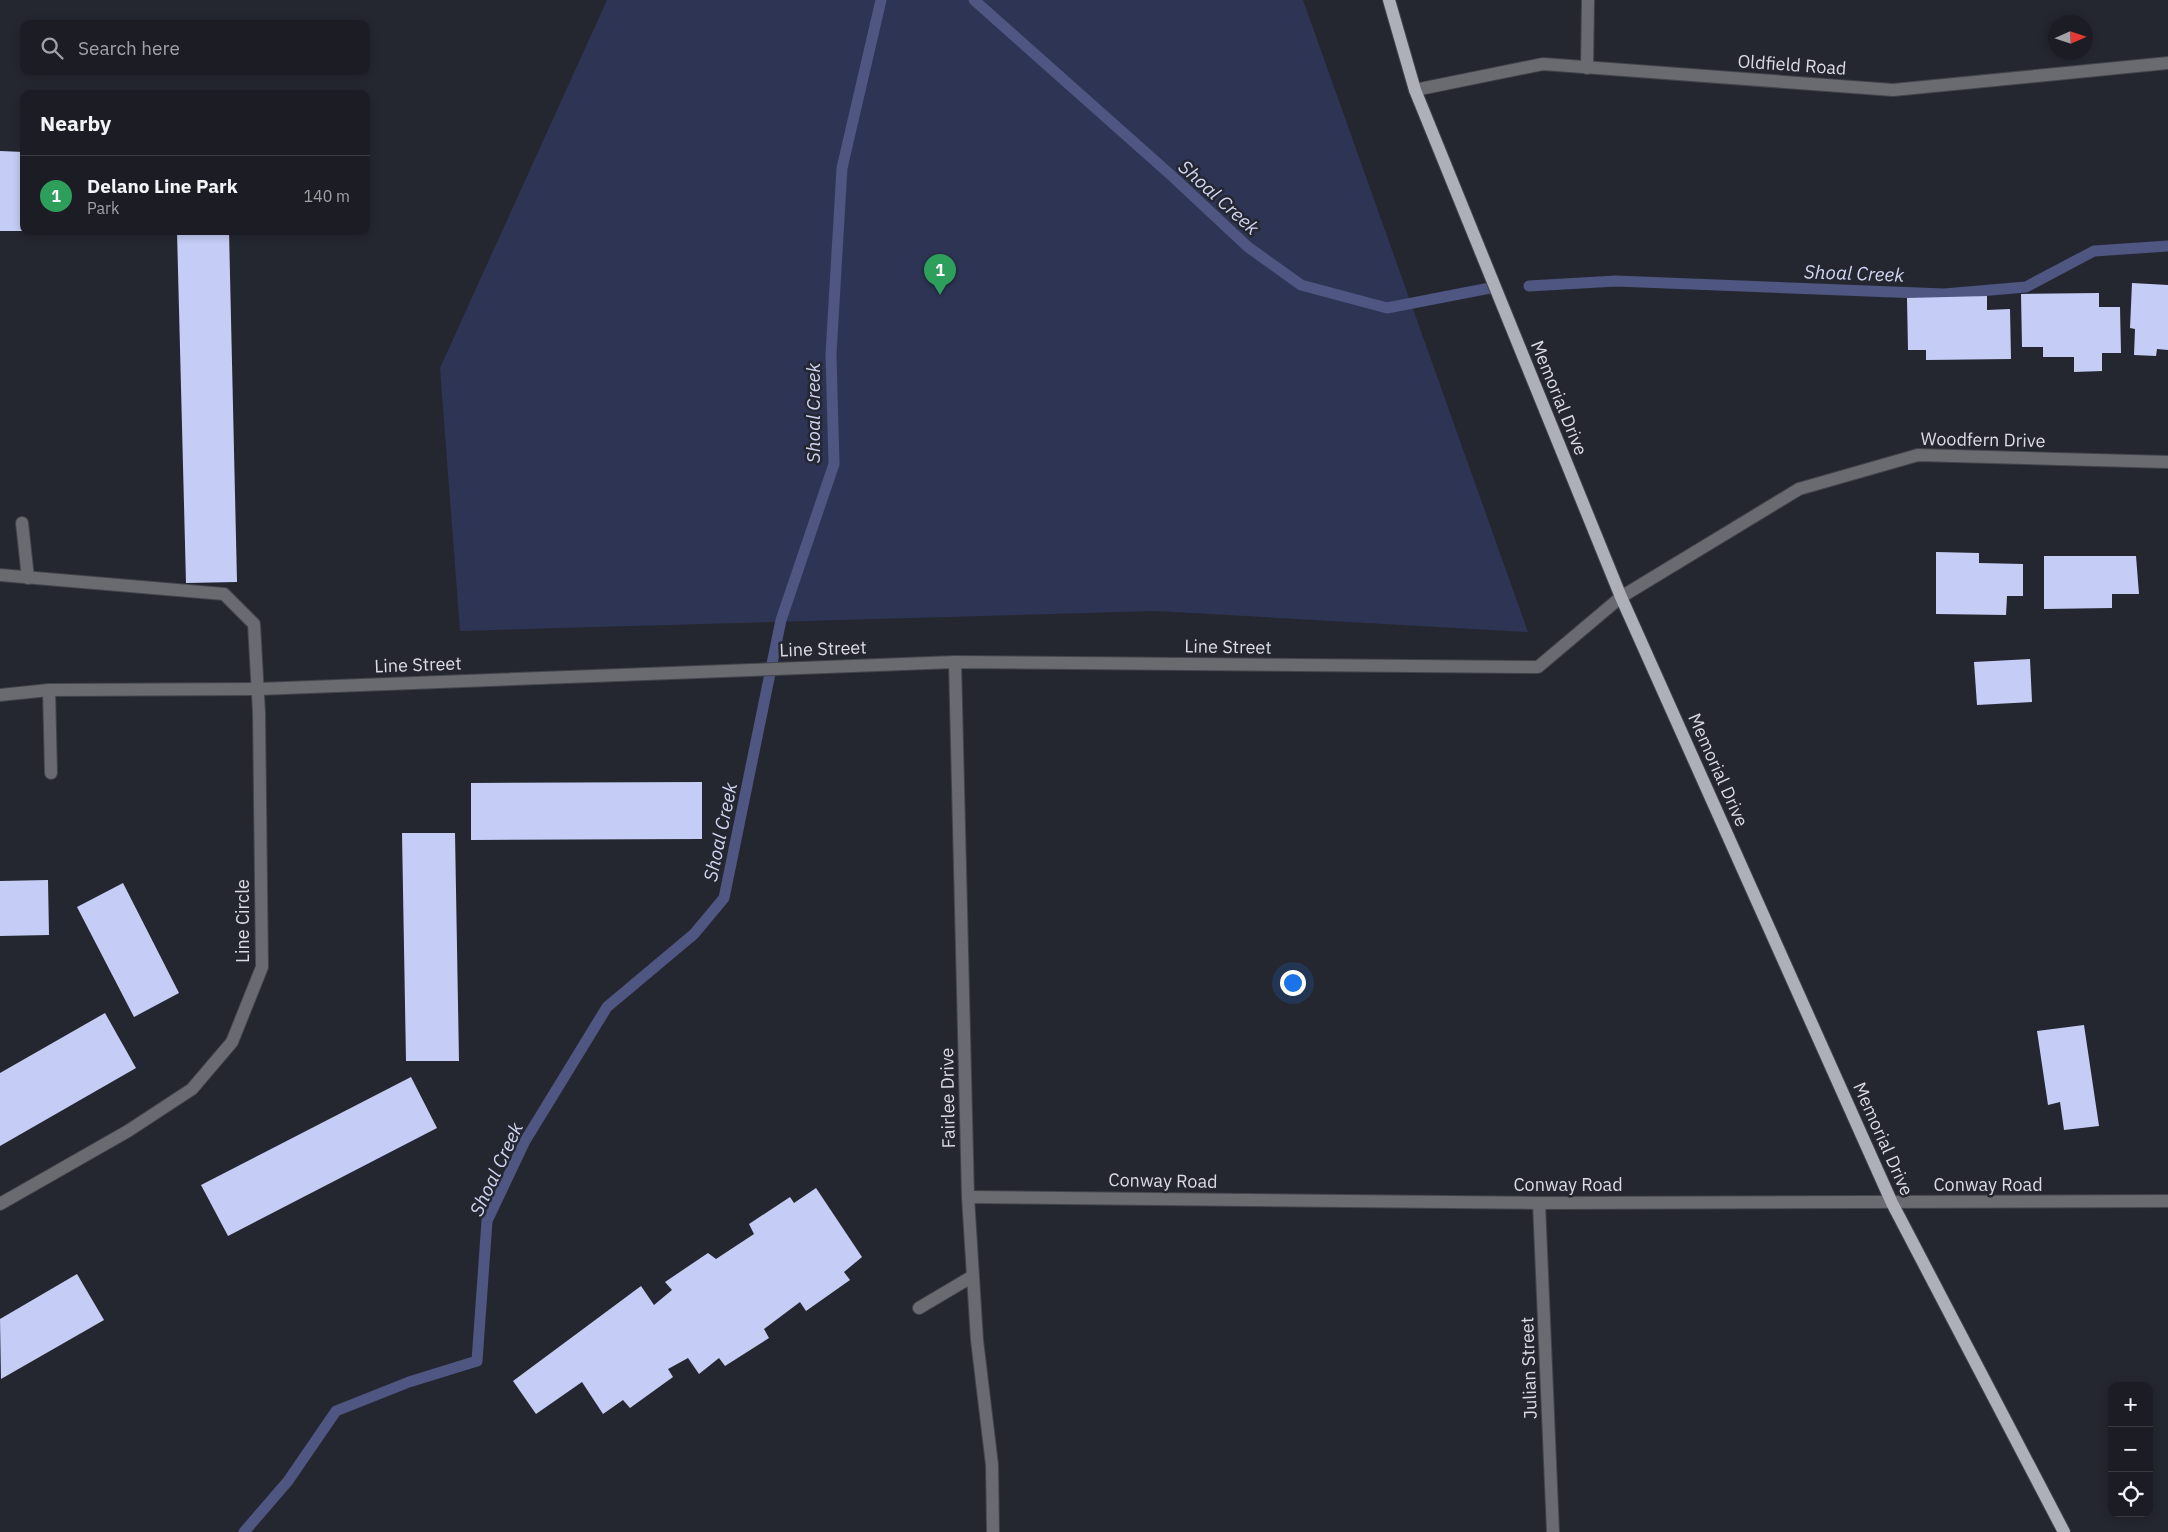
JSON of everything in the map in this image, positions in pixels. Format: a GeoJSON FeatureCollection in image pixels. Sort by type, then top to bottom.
{"type":"FeatureCollection","features":[{"type":"Feature","properties":{"kind":"main road","name":"Memorial Drive"},"geometry":{"type":"LineString","coordinates":[[1389,0],[1415,90],[1622,597],[1892,1203],[2064,1532]]}},
{"type":"Feature","properties":{"kind":"street"},"geometry":{"type":"LineString","coordinates":[[1587,68],[1588,0]]}},
{"type":"Feature","properties":{"kind":"street","name":"Oldfield Road"},"geometry":{"type":"LineString","coordinates":[[1415,90],[1543,64],[1893,90],[2168,63]]}},
{"type":"Feature","properties":{"kind":"street","name":"Woodfern Drive"},"geometry":{"type":"LineString","coordinates":[[1622,597],[1799,489],[1918,455],[2168,462]]}},
{"type":"Feature","properties":{"kind":"street"},"geometry":{"type":"LineString","coordinates":[[22,523],[28,578]]}},
{"type":"Feature","properties":{"kind":"street","name":"Line Circle"},"geometry":{"type":"LineString","coordinates":[[0,576],[224,594],[254,624],[258,689],[262,968],[232,1042],[192,1089],[128,1131],[0,1204]]}},
{"type":"Feature","properties":{"kind":"street","name":"Line Street"},"geometry":{"type":"LineString","coordinates":[[0,694],[49,690],[258,689],[735,669],[955,662],[1538,667],[1622,597]]}},
{"type":"Feature","properties":{"kind":"street","name":"Fairlee Drive"},"geometry":{"type":"LineString","coordinates":[[955,662],[968,1197],[977,1340],[992,1465],[993,1532]]}},
{"type":"Feature","properties":{"kind":"street"},"geometry":{"type":"LineString","coordinates":[[49,690],[51,773]]}},
{"type":"Feature","properties":{"kind":"street","name":"Conway Road"},"geometry":{"type":"LineString","coordinates":[[968,1197],[1540,1203],[2168,1201]]}},
{"type":"Feature","properties":{"kind":"street","name":"Julian Street"},"geometry":{"type":"LineString","coordinates":[[1540,1203],[1553,1532]]}},
{"type":"Feature","properties":{"kind":"street"},"geometry":{"type":"LineString","coordinates":[[919,1308],[973,1276]]}},
{"type":"Feature","properties":{"kind":"shaded area"},"geometry":{"type":"Polygon","coordinates":[[[607,0],[1303,0],[1528,632],[1156,611],[460,631],[440,368],[607,0]]]}},
{"type":"Feature","properties":{"kind":"building"},"geometry":{"type":"Polygon","coordinates":[[[0,151],[20,152],[20,231],[0,231],[0,151]]]}},
{"type":"Feature","properties":{"kind":"building"},"geometry":{"type":"Polygon","coordinates":[[[177,235],[229,235],[237,582],[186,583],[177,235]]]}},
{"type":"Feature","properties":{"kind":"building"},"geometry":{"type":"Polygon","coordinates":[[[2132,283],[2168,285],[2168,350],[2157,349],[2156,356],[2134,355],[2135,329],[2130,328],[2132,283]]]}},
{"type":"Feature","properties":{"kind":"building"},"geometry":{"type":"Polygon","coordinates":[[[2099,293],[2099,307],[2120,307],[2121,353],[2102,353],[2102,371],[2074,372],[2074,357],[2043,357],[2043,347],[2022,347],[2021,294],[2099,293]]]}},
{"type":"Feature","properties":{"kind":"building"},"geometry":{"type":"Polygon","coordinates":[[[1987,296],[1987,310],[2010,309],[2011,359],[1926,360],[1926,350],[1908,350],[1907,298],[1987,296]]]}},
{"type":"Feature","properties":{"kind":"building"},"geometry":{"type":"Polygon","coordinates":[[[1936,552],[1979,553],[1979,563],[2023,564],[2023,596],[2007,596],[2006,615],[1936,614],[1936,552]]]}},
{"type":"Feature","properties":{"kind":"building"},"geometry":{"type":"Polygon","coordinates":[[[2044,556],[2136,556],[2139,594],[2112,594],[2112,608],[2044,609],[2044,556]]]}},
{"type":"Feature","properties":{"kind":"building"},"geometry":{"type":"Polygon","coordinates":[[[2030,659],[2032,702],[1977,705],[1974,662],[2030,659]]]}},
{"type":"Feature","properties":{"kind":"building"},"geometry":{"type":"Polygon","coordinates":[[[702,782],[702,839],[471,840],[471,783],[702,782]]]}},
{"type":"Feature","properties":{"kind":"building"},"geometry":{"type":"Polygon","coordinates":[[[402,833],[455,833],[459,1061],[406,1061],[402,833]]]}},
{"type":"Feature","properties":{"kind":"building"},"geometry":{"type":"Polygon","coordinates":[[[48,880],[49,935],[0,936],[0,881],[48,880]]]}},
{"type":"Feature","properties":{"kind":"building"},"geometry":{"type":"Polygon","coordinates":[[[123,883],[179,993],[134,1017],[77,907],[123,883]]]}},
{"type":"Feature","properties":{"kind":"building"},"geometry":{"type":"Polygon","coordinates":[[[105,1013],[136,1068],[0,1146],[0,1073],[105,1013]]]}},
{"type":"Feature","properties":{"kind":"building"},"geometry":{"type":"Polygon","coordinates":[[[2084,1025],[2099,1126],[2064,1130],[2060,1102],[2048,1105],[2037,1031],[2084,1025]]]}},
{"type":"Feature","properties":{"kind":"building"},"geometry":{"type":"Polygon","coordinates":[[[411,1077],[437,1128],[228,1236],[201,1185],[411,1077]]]}},
{"type":"Feature","properties":{"kind":"building"},"geometry":{"type":"Polygon","coordinates":[[[816,1188],[862,1257],[844,1272],[850,1280],[806,1311],[800,1302],[764,1329],[769,1338],[725,1366],[719,1358],[699,1374],[688,1358],[668,1369],[673,1377],[630,1408],[623,1400],[603,1414],[582,1382],[536,1414],[513,1381],[641,1286],[654,1305],[672,1290],[665,1282],[708,1253],[716,1259],[754,1234],[749,1224],[790,1197],[794,1203],[816,1188]]]}},
{"type":"Feature","properties":{"kind":"building"},"geometry":{"type":"Polygon","coordinates":[[[77,1274],[104,1320],[1,1379],[0,1319],[77,1274]]]}},
{"type":"Feature","properties":{"kind":"waterway","name":"Shoal Creek"},"geometry":{"type":"LineString","coordinates":[[244,1532],[288,1481],[336,1411],[409,1382],[477,1361],[487,1221],[525,1141],[607,1007],[694,934],[724,898],[781,620],[834,464],[831,354],[842,168],[881,0]]}},
{"type":"Feature","properties":{"kind":"waterway","name":"Shoal Creek"},"geometry":{"type":"LineString","coordinates":[[974,0],[1172,176],[1248,247],[1301,285],[1387,308],[1490,288]]}},
{"type":"Feature","properties":{"kind":"waterway","name":"Shoal Creek"},"geometry":{"type":"LineString","coordinates":[[1529,286],[1616,281],[1944,294],[2026,287],[2094,251],[2168,246]]}},
{"type":"Feature","properties":{"kind":"place","name":"Delano Line Park"},"geometry":{"type":"Point","coordinates":[940,295]}}]}
